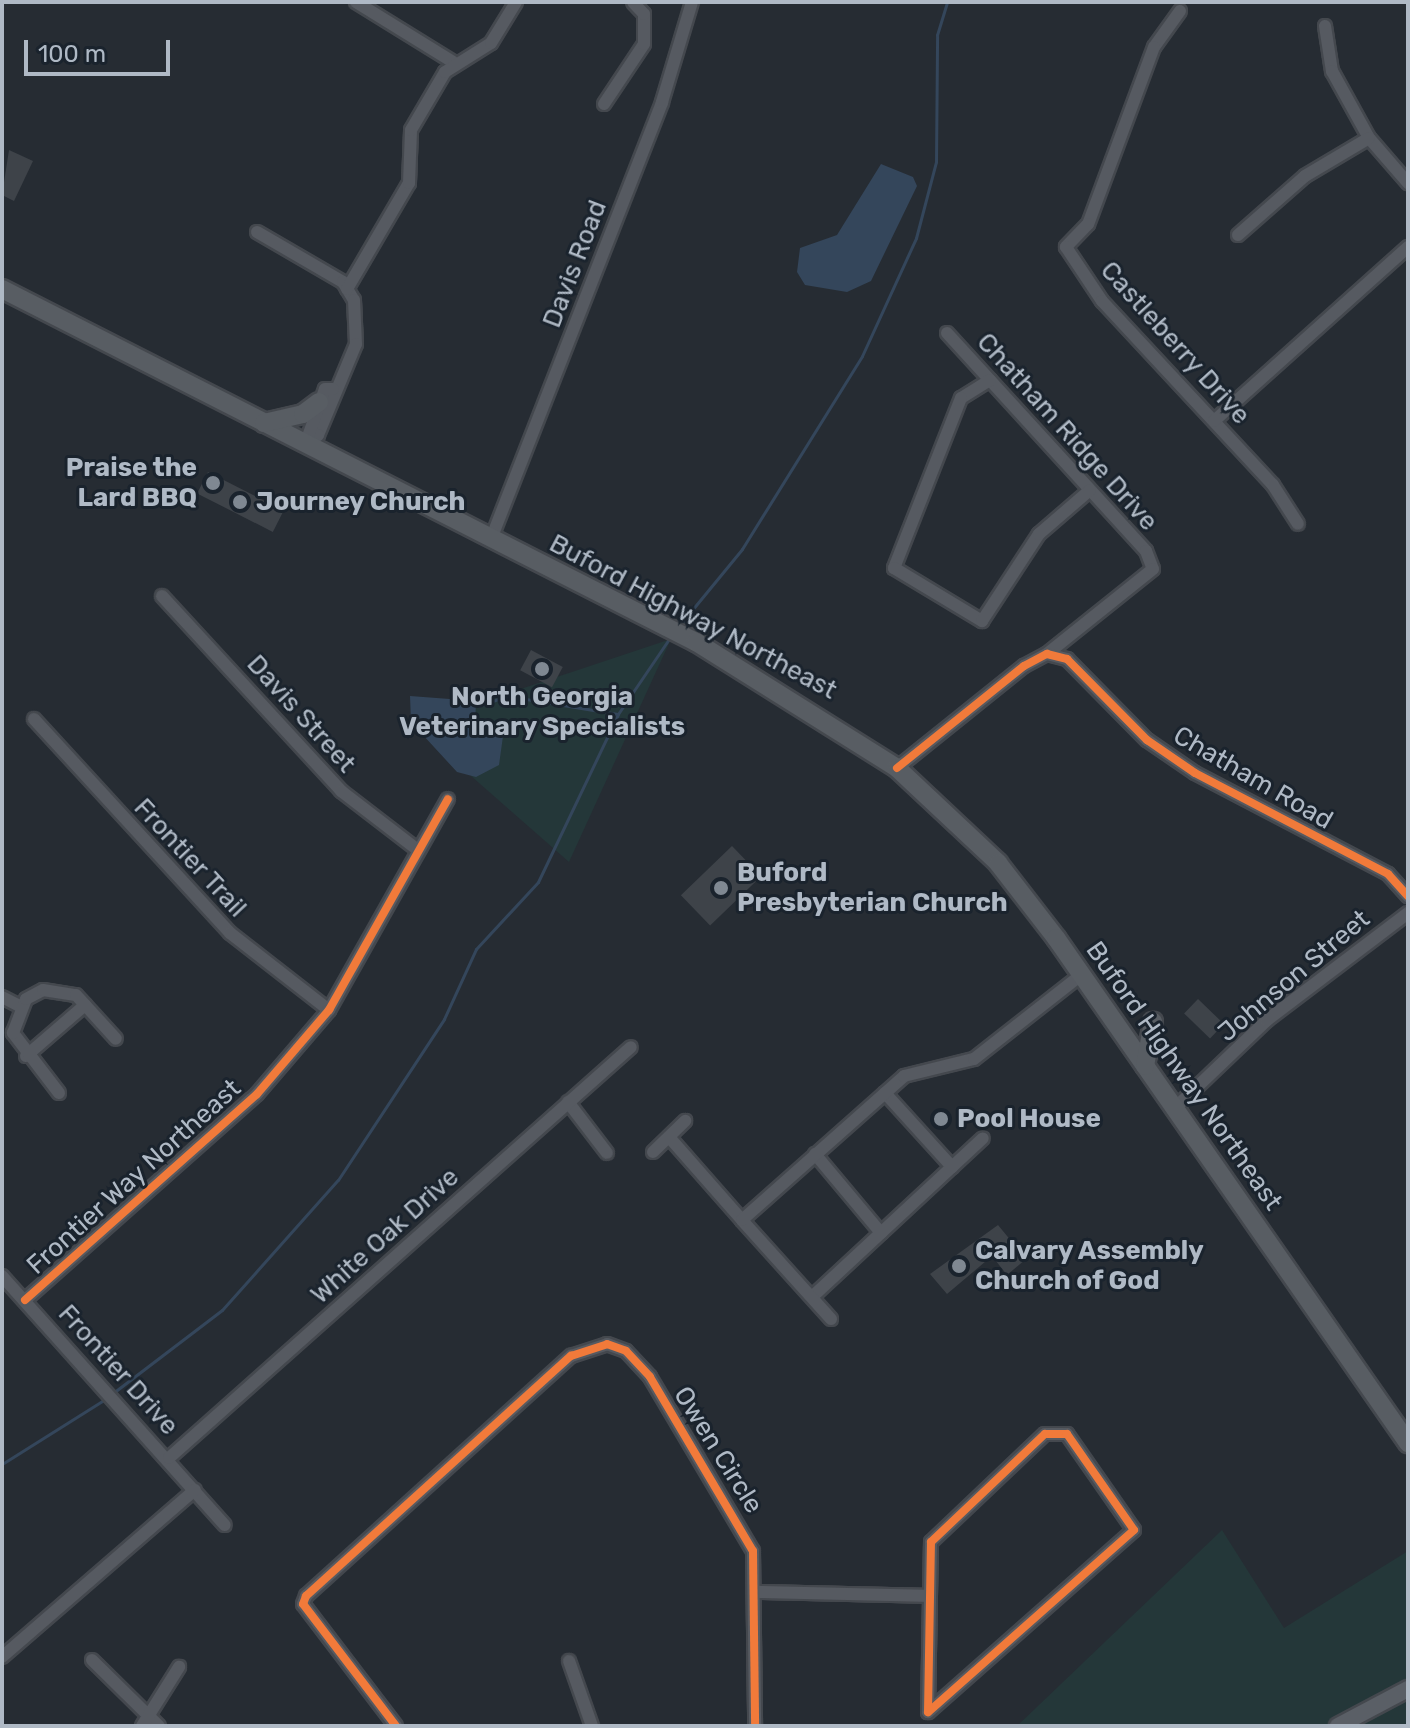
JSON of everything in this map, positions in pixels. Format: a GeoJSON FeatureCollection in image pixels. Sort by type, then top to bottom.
{"type":"FeatureCollection","features":[{"type":"Feature","properties":{"kind":"main road","name":"Buford Highway Northeast"},"geometry":{"type":"LineString","coordinates":[[2,289],[264,423],[307,440],[781,689],[897,768],[998,863],[1081,975],[1408,1443]]}},
{"type":"Feature","properties":{"kind":"main road"},"geometry":{"type":"LineString","coordinates":[[264,423],[303,414],[326,395]]}},
{"type":"Feature","properties":{"kind":"main road"},"geometry":{"type":"LineString","coordinates":[[1145,1066],[1153,1022]]}},
{"type":"Feature","properties":{"kind":"street"},"geometry":{"type":"LineString","coordinates":[[356,2],[453,62]]}},
{"type":"Feature","properties":{"kind":"street"},"geometry":{"type":"LineString","coordinates":[[347,289],[409,183],[411,130],[453,62],[491,43],[516,2]]}},
{"type":"Feature","properties":{"kind":"street"},"geometry":{"type":"LineString","coordinates":[[604,104],[644,44],[644,14],[633,2]]}},
{"type":"Feature","properties":{"kind":"street","name":"Davis Road"},"geometry":{"type":"LineString","coordinates":[[491,539],[662,102],[692,2]]}},
{"type":"Feature","properties":{"kind":"street","name":"Castleberry Drive"},"geometry":{"type":"LineString","coordinates":[[1180,11],[1154,47],[1088,224],[1066,247],[1102,301],[1273,485],[1298,524]]}},
{"type":"Feature","properties":{"kind":"street"},"geometry":{"type":"LineString","coordinates":[[1325,26],[1332,71],[1369,138],[1408,183]]}},
{"type":"Feature","properties":{"kind":"street"},"geometry":{"type":"LineString","coordinates":[[1238,235],[1305,176],[1369,138]]}},
{"type":"Feature","properties":{"kind":"street"},"geometry":{"type":"LineString","coordinates":[[257,232],[347,289],[358,319],[356,344],[326,395],[307,440]]}},
{"type":"Feature","properties":{"kind":"street"},"geometry":{"type":"LineString","coordinates":[[1214,421],[1408,247]]}},
{"type":"Feature","properties":{"kind":"street","name":"Chatham Ridge Drive"},"geometry":{"type":"LineString","coordinates":[[947,333],[1090,490],[1153,569],[1047,654]]}},
{"type":"Feature","properties":{"kind":"street"},"geometry":{"type":"LineString","coordinates":[[990,380],[961,398],[894,568],[982,621],[1039,534],[1090,490]]}},
{"type":"Feature","properties":{"kind":"street","name":"Davis Street"},"geometry":{"type":"LineString","coordinates":[[162,596],[341,791],[418,850]]}},
{"type":"Feature","properties":{"kind":"street"},"geometry":{"type":"LineString","coordinates":[[897,768],[1047,654]]}},
{"type":"Feature","properties":{"kind":"street","name":"Chatham Road"},"geometry":{"type":"LineString","coordinates":[[1047,654],[1067,659],[1147,740],[1195,773],[1388,874],[1408,896]]}},
{"type":"Feature","properties":{"kind":"street","name":"Frontier Trail"},"geometry":{"type":"LineString","coordinates":[[34,719],[230,933],[329,1010]]}},
{"type":"Feature","properties":{"kind":"street","name":"Frontier Way Northeast"},"geometry":{"type":"LineString","coordinates":[[25,1300],[257,1094],[329,1010],[448,799]]}},
{"type":"Feature","properties":{"kind":"street","name":"Johnson Street"},"geometry":{"type":"LineString","coordinates":[[1175,1108],[1267,1020],[1408,913]]}},
{"type":"Feature","properties":{"kind":"street"},"geometry":{"type":"LineString","coordinates":[[742,1220],[885,1093],[919,1070],[974,1059],[1081,975]]}},
{"type":"Feature","properties":{"kind":"street"},"geometry":{"type":"LineString","coordinates":[[59,1093],[26,1056],[13,1033],[20,1006],[43,990],[60,989],[85,1005],[116,1039]]}},
{"type":"Feature","properties":{"kind":"street"},"geometry":{"type":"LineString","coordinates":[[2,997],[20,1006]]}},
{"type":"Feature","properties":{"kind":"street"},"geometry":{"type":"LineString","coordinates":[[26,1056],[85,1005]]}},
{"type":"Feature","properties":{"kind":"street","name":"White Oak Drive"},"geometry":{"type":"LineString","coordinates":[[169,1458],[631,1047]]}},
{"type":"Feature","properties":{"kind":"street"},"geometry":{"type":"LineString","coordinates":[[885,1093],[952,1167]]}},
{"type":"Feature","properties":{"kind":"street"},"geometry":{"type":"LineString","coordinates":[[568,1102],[607,1153]]}},
{"type":"Feature","properties":{"kind":"street"},"geometry":{"type":"LineString","coordinates":[[653,1152],[685,1121]]}},
{"type":"Feature","properties":{"kind":"street"},"geometry":{"type":"LineString","coordinates":[[669,1137],[831,1319]]}},
{"type":"Feature","properties":{"kind":"street"},"geometry":{"type":"LineString","coordinates":[[812,1297],[983,1138]]}},
{"type":"Feature","properties":{"kind":"street"},"geometry":{"type":"LineString","coordinates":[[815,1154],[881,1233]]}},
{"type":"Feature","properties":{"kind":"street","name":"Frontier Drive"},"geometry":{"type":"LineString","coordinates":[[2,1276],[195,1490]]}},
{"type":"Feature","properties":{"kind":"street","name":"Owen Circle"},"geometry":{"type":"LineString","coordinates":[[396,1726],[303,1604],[306,1596],[571,1356],[607,1344],[626,1351],[650,1377],[688,1449],[734,1509],[753,1551],[757,1592],[755,1726]]}},
{"type":"Feature","properties":{"kind":"street"},"geometry":{"type":"LineString","coordinates":[[1045,1434],[1067,1434],[1131,1520],[1134,1530],[1105,1558],[928,1712],[928,1596],[938,1528],[1045,1434]]}},
{"type":"Feature","properties":{"kind":"street"},"geometry":{"type":"LineString","coordinates":[[2,1657],[195,1490],[225,1525]]}},
{"type":"Feature","properties":{"kind":"street"},"geometry":{"type":"LineString","coordinates":[[757,1592],[928,1596]]}},
{"type":"Feature","properties":{"kind":"street"},"geometry":{"type":"LineString","coordinates":[[92,1660],[145,1721],[159,1726]]}},
{"type":"Feature","properties":{"kind":"street"},"geometry":{"type":"LineString","coordinates":[[569,1661],[592,1726]]}},
{"type":"Feature","properties":{"kind":"street"},"geometry":{"type":"LineString","coordinates":[[145,1721],[179,1667]]}},
{"type":"Feature","properties":{"kind":"street"},"geometry":{"type":"LineString","coordinates":[[1338,1726],[1408,1689]]}},
{"type":"Feature","properties":{"kind":"shaded area"},"geometry":{"type":"Polygon","coordinates":[[[671,639],[569,862],[413,725],[671,639]]]}},
{"type":"Feature","properties":{"kind":"shaded area"},"geometry":{"type":"Polygon","coordinates":[[[1222,1530],[1284,1628],[1408,1551],[1408,1726],[1017,1726],[1222,1530]]]}},
{"type":"Feature","properties":{"kind":"water"},"geometry":{"type":"Polygon","coordinates":[[[881,164],[913,177],[917,186],[871,281],[847,292],[805,285],[797,272],[800,248],[837,235],[881,164]]]}},
{"type":"Feature","properties":{"kind":"water"},"geometry":{"type":"Polygon","coordinates":[[[410,696],[476,701],[475,728],[504,729],[499,765],[476,777],[457,772],[411,722],[410,696]]]}},
{"type":"Feature","properties":{"kind":"building"},"geometry":{"type":"Polygon","coordinates":[[[9,150],[33,161],[14,201],[2,195],[9,150]]]}},
{"type":"Feature","properties":{"kind":"building","name":"Journey Church"},"geometry":{"type":"Polygon","coordinates":[[[208,472],[284,511],[273,532],[197,493],[208,472]]]}},
{"type":"Feature","properties":{"kind":"building","name":"North Georgia Veterinary Specialists"},"geometry":{"type":"Polygon","coordinates":[[[531,650],[563,667],[552,687],[520,670],[531,650]]]}},
{"type":"Feature","properties":{"kind":"building","name":"Buford Presbyterian Church"},"geometry":{"type":"Polygon","coordinates":[[[732,846],[761,876],[710,926],[681,895],[732,846]]]}},
{"type":"Feature","properties":{"kind":"building"},"geometry":{"type":"Polygon","coordinates":[[[1198,999],[1224,1024],[1210,1038],[1184,1013],[1198,999]]]}},
{"type":"Feature","properties":{"kind":"building","name":"Calvary Assembly Church of God"},"geometry":{"type":"Polygon","coordinates":[[[998,1225],[1026,1259],[1007,1275],[992,1256],[947,1294],[930,1274],[998,1225]]]}},
{"type":"Feature","properties":{"kind":"waterway"},"geometry":{"type":"LineString","coordinates":[[678,627],[742,549],[862,356],[916,238],[936,162],[937,35],[947,2]]}},
{"type":"Feature","properties":{"kind":"waterway"},"geometry":{"type":"LineString","coordinates":[[113,1393],[222,1310],[338,1180],[444,1019],[476,949],[538,882],[618,714],[671,636]]}},
{"type":"Feature","properties":{"kind":"waterway"},"geometry":{"type":"LineString","coordinates":[[478,706],[507,696],[618,714]]}},
{"type":"Feature","properties":{"kind":"waterway"},"geometry":{"type":"LineString","coordinates":[[2,1464],[107,1398]]}},
{"type":"Feature","properties":{"kind":"cycle path"},"geometry":{"type":"LineString","coordinates":[[897,768],[1024,666],[1047,654],[1067,659],[1147,740],[1195,773],[1388,874],[1408,896]]}},
{"type":"Feature","properties":{"kind":"cycle path"},"geometry":{"type":"LineString","coordinates":[[25,1300],[257,1094],[329,1010],[448,799]]}},
{"type":"Feature","properties":{"kind":"cycle path"},"geometry":{"type":"LineString","coordinates":[[396,1726],[303,1604],[306,1596],[571,1356],[607,1344],[626,1351],[650,1377],[753,1551],[755,1726]]}},
{"type":"Feature","properties":{"kind":"cycle path"},"geometry":{"type":"LineString","coordinates":[[1045,1434],[1067,1434],[1134,1530],[928,1712],[931,1542],[1045,1434]]}},
{"type":"Feature","properties":{"kind":"place","name":"Praise the Lard BBQ"},"geometry":{"type":"Point","coordinates":[213,483]}},
{"type":"Feature","properties":{"kind":"place","name":"Journey Church"},"geometry":{"type":"Point","coordinates":[240,502]}},
{"type":"Feature","properties":{"kind":"place","name":"North Georgia Veterinary Specialists"},"geometry":{"type":"Point","coordinates":[542,669]}},
{"type":"Feature","properties":{"kind":"place","name":"Buford Presbyterian Church"},"geometry":{"type":"Point","coordinates":[721,888]}},
{"type":"Feature","properties":{"kind":"place","name":"Pool House"},"geometry":{"type":"Point","coordinates":[941,1119]}},
{"type":"Feature","properties":{"kind":"place","name":"Calvary Assembly Church of God"},"geometry":{"type":"Point","coordinates":[959,1266]}}]}
